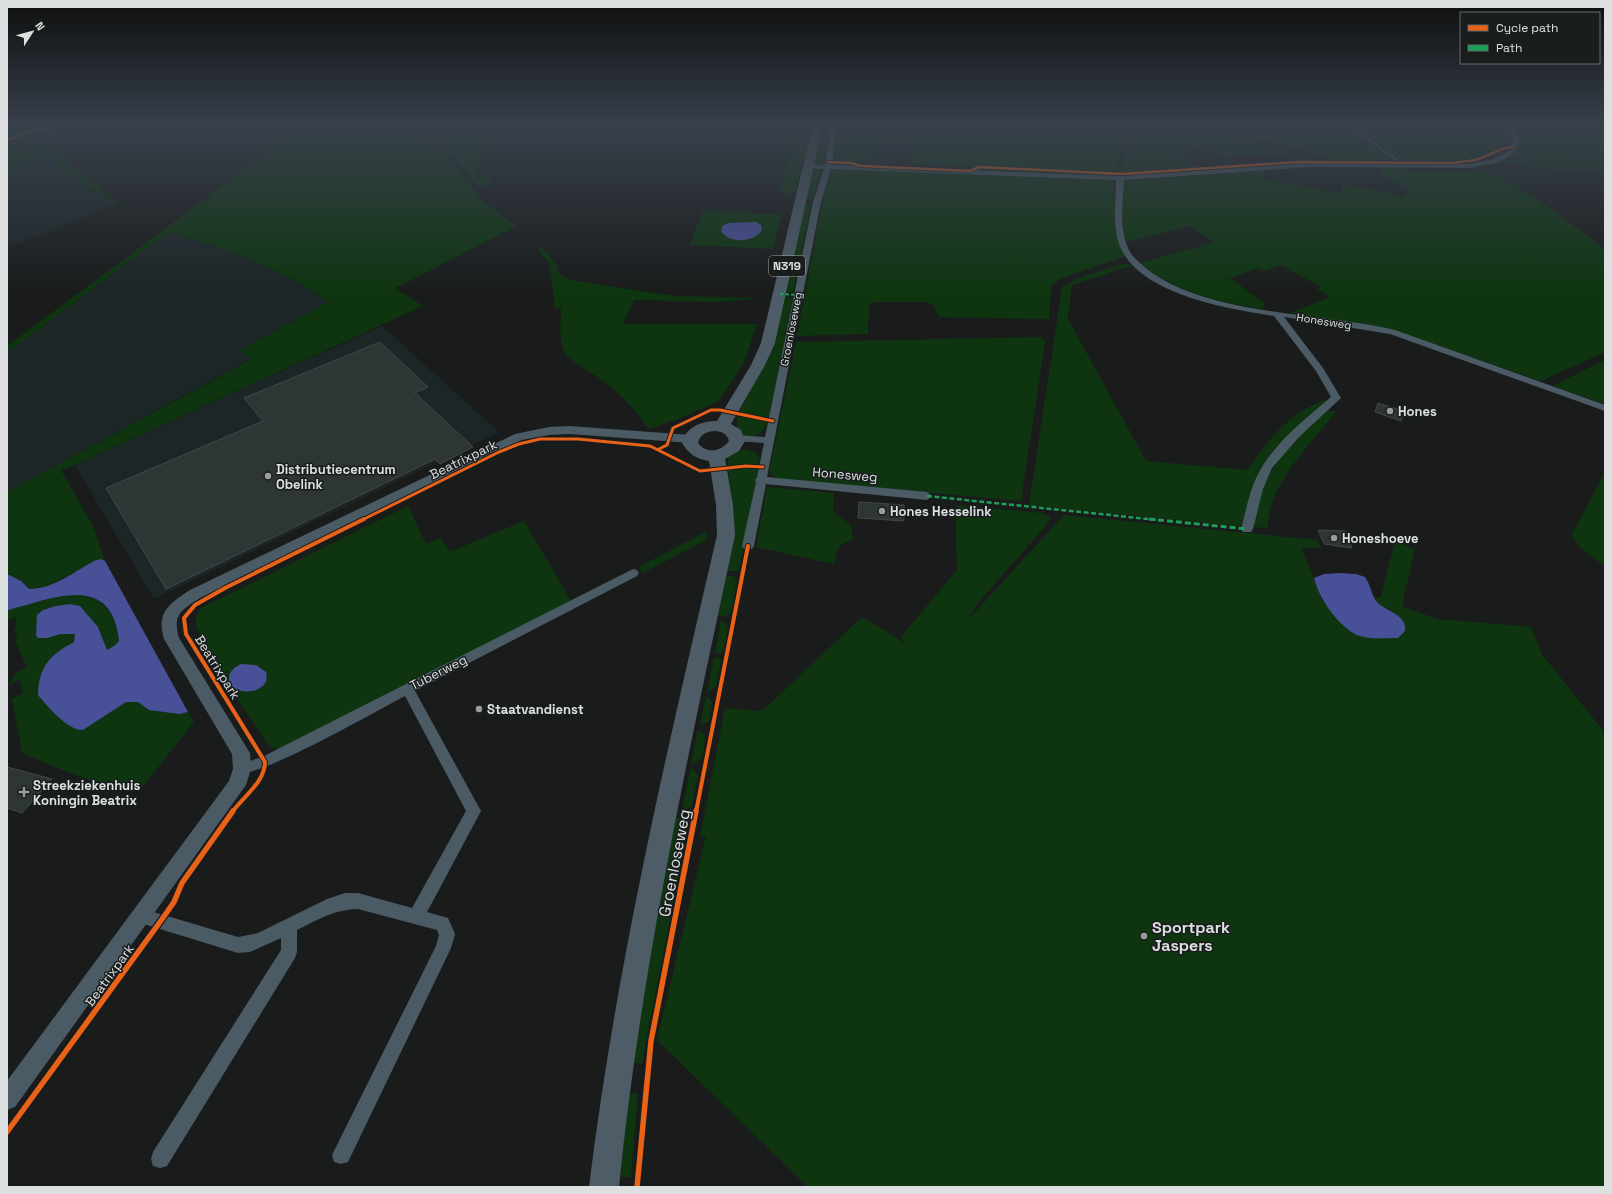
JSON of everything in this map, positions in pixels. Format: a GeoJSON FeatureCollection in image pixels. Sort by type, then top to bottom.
{"type":"FeatureCollection","features":[{"type":"Feature","properties":{"kind":"main road","name":"Groenloseweg"},"geometry":{"type":"LineString","coordinates":[[722,426],[758,365],[768,343],[805,180]]}},
{"type":"Feature","properties":{"kind":"main road"},"geometry":{"type":"LineString","coordinates":[[710,426],[722,426],[732,430],[729,446],[704,454],[694,450],[690,443],[691,439],[700,429],[710,426]]}},
{"type":"Feature","properties":{"kind":"main road","name":"Groenloseweg"},"geometry":{"type":"LineString","coordinates":[[604,1187],[617,1077],[639,952],[665,814],[726,536],[727,517],[724,492],[729,446]]}},
{"type":"Feature","properties":{"kind":"street","name":"Groenloseweg"},"geometry":{"type":"LineString","coordinates":[[748,546],[760,480],[817,202],[824,180]]}},
{"type":"Feature","properties":{"kind":"street","name":"Honesweg"},"geometry":{"type":"LineString","coordinates":[[1120,180],[1120,238],[1123,248],[1137,266],[1155,278],[1191,295],[1207,300],[1400,335],[1605,408]]}},
{"type":"Feature","properties":{"kind":"street"},"geometry":{"type":"LineString","coordinates":[[1247,529],[1262,476],[1276,457],[1312,418],[1336,398],[1320,370],[1276,313]]}},
{"type":"Feature","properties":{"kind":"street","name":"Beatrixpark"},"geometry":{"type":"LineString","coordinates":[[7,1099],[237,785],[242,769],[240,753],[172,639],[167,625],[171,613],[181,603],[195,594],[519,437],[549,431],[570,430],[691,439]]}},
{"type":"Feature","properties":{"kind":"street"},"geometry":{"type":"LineString","coordinates":[[729,446],[768,443]]}},
{"type":"Feature","properties":{"kind":"street","name":"Honesweg"},"geometry":{"type":"LineString","coordinates":[[760,480],[928,496]]}},
{"type":"Feature","properties":{"kind":"street","name":"Tuberweg"},"geometry":{"type":"LineString","coordinates":[[242,769],[265,762],[633,573]]}},
{"type":"Feature","properties":{"kind":"street"},"geometry":{"type":"LineString","coordinates":[[407,688],[474,811],[416,917]]}},
{"type":"Feature","properties":{"kind":"street"},"geometry":{"type":"LineString","coordinates":[[140,916],[238,945],[250,944],[333,904],[345,901],[358,901],[442,924],[447,934],[443,948],[341,1155]]}},
{"type":"Feature","properties":{"kind":"street"},"geometry":{"type":"LineString","coordinates":[[160,1159],[290,952],[289,926]]}},
{"type":"Feature","properties":{"kind":"shaded area"},"geometry":{"type":"Polygon","coordinates":[[[7,180],[77,180],[116,204],[7,248],[7,180]]]}},
{"type":"Feature","properties":{"kind":"shaded area"},"geometry":{"type":"Polygon","coordinates":[[[169,232],[226,249],[305,285],[328,302],[239,351],[252,358],[7,492],[7,353],[169,232]]]}},
{"type":"Feature","properties":{"kind":"shaded area","name":"Distributiecentrum Obelink"},"geometry":{"type":"Polygon","coordinates":[[[382,326],[499,432],[154,599],[75,465],[382,326]]]}},
{"type":"Feature","properties":{"kind":"green space"},"geometry":{"type":"Polygon","coordinates":[[[77,180],[90,180],[119,203],[116,204],[77,180]]]}},
{"type":"Feature","properties":{"kind":"green space"},"geometry":{"type":"Polygon","coordinates":[[[231,180],[466,180],[484,202],[516,226],[395,288],[423,306],[75,465],[61,470],[93,526],[105,561],[101,559],[48,586],[29,589],[21,581],[7,574],[7,492],[252,359],[239,351],[328,302],[291,279],[252,260],[169,232],[7,353],[7,346],[231,180]]]}},
{"type":"Feature","properties":{"kind":"green space"},"geometry":{"type":"Polygon","coordinates":[[[473,180],[491,180],[489,186],[478,186],[473,180]]]}},
{"type":"Feature","properties":{"kind":"green space"},"geometry":{"type":"Polygon","coordinates":[[[783,180],[798,180],[795,192],[791,194],[780,191],[783,180]]]}},
{"type":"Feature","properties":{"kind":"green space"},"geometry":{"type":"Polygon","coordinates":[[[809,180],[818,180],[812,200],[805,200],[809,180]]]}},
{"type":"Feature","properties":{"kind":"green space"},"geometry":{"type":"Polygon","coordinates":[[[829,180],[1113,180],[1119,243],[1126,256],[1059,279],[1051,287],[1049,319],[939,317],[934,305],[926,302],[876,302],[869,305],[868,334],[797,336],[823,199],[829,180]]]}},
{"type":"Feature","properties":{"kind":"green space"},"geometry":{"type":"Polygon","coordinates":[[[1265,180],[1342,193],[1342,185],[1387,192],[1403,197],[1409,189],[1390,180],[1505,180],[1542,203],[1605,249],[1605,274],[1603,274],[1605,277],[1605,352],[1541,381],[1404,334],[1290,313],[1330,297],[1317,289],[1321,287],[1281,265],[1264,271],[1259,268],[1230,278],[1264,303],[1264,309],[1198,295],[1168,282],[1140,263],[1214,242],[1190,226],[1125,242],[1119,181],[1265,180]]]}},
{"type":"Feature","properties":{"kind":"green space"},"geometry":{"type":"Polygon","coordinates":[[[804,204],[811,205],[793,292],[785,293],[804,204]]]}},
{"type":"Feature","properties":{"kind":"green space"},"geometry":{"type":"Polygon","coordinates":[[[704,210],[781,215],[773,249],[689,245],[704,210]],[[756,222],[728,223],[728,238],[740,240],[756,222]]]}},
{"type":"Feature","properties":{"kind":"green space"},"geometry":{"type":"Polygon","coordinates":[[[542,247],[556,265],[560,275],[571,280],[674,296],[757,298],[720,302],[634,300],[623,324],[757,324],[744,362],[717,402],[678,419],[648,429],[633,408],[615,390],[571,360],[565,353],[561,342],[561,308],[555,309],[550,265],[538,249],[542,247]]]}},
{"type":"Feature","properties":{"kind":"green space"},"geometry":{"type":"Polygon","coordinates":[[[1123,264],[1134,265],[1072,285],[1068,319],[1146,461],[1248,470],[1272,437],[1292,418],[1303,410],[1328,399],[1255,482],[1241,526],[1029,505],[1062,287],[1078,278],[1123,264]]]}},
{"type":"Feature","properties":{"kind":"green space"},"geometry":{"type":"Polygon","coordinates":[[[784,296],[793,298],[769,416],[765,418],[739,412],[768,357],[784,296]]]}},
{"type":"Feature","properties":{"kind":"green space"},"geometry":{"type":"Polygon","coordinates":[[[1041,337],[1045,342],[1021,501],[778,479],[769,472],[796,342],[1041,337]]]}},
{"type":"Feature","properties":{"kind":"green space"},"geometry":{"type":"Polygon","coordinates":[[[1605,360],[1605,404],[1553,386],[1605,360]]]}},
{"type":"Feature","properties":{"kind":"green space"},"geometry":{"type":"Polygon","coordinates":[[[1329,410],[1336,412],[1303,451],[1282,481],[1270,512],[1268,528],[1253,527],[1259,496],[1271,471],[1297,437],[1329,410]]]}},
{"type":"Feature","properties":{"kind":"green space"},"geometry":{"type":"Polygon","coordinates":[[[739,415],[767,421],[764,429],[759,434],[753,436],[742,434],[738,429],[737,423],[739,415]]]}},
{"type":"Feature","properties":{"kind":"green space"},"geometry":{"type":"Polygon","coordinates":[[[745,449],[755,452],[759,457],[758,465],[728,467],[728,458],[735,452],[745,449]]]}},
{"type":"Feature","properties":{"kind":"green space"},"geometry":{"type":"Polygon","coordinates":[[[748,467],[756,468],[758,470],[740,566],[738,571],[725,571],[733,515],[728,469],[748,467]]]}},
{"type":"Feature","properties":{"kind":"green space"},"geometry":{"type":"Polygon","coordinates":[[[1605,472],[1605,567],[1582,549],[1571,536],[1605,472]]]}},
{"type":"Feature","properties":{"kind":"green space"},"geometry":{"type":"Polygon","coordinates":[[[767,487],[834,493],[833,511],[851,526],[853,540],[841,545],[836,554],[834,564],[756,547],[767,487]]]}},
{"type":"Feature","properties":{"kind":"green space","name":"Sportpark Jaspers"},"geometry":{"type":"Polygon","coordinates":[[[955,505],[1041,513],[1051,517],[1044,528],[977,604],[968,620],[1064,515],[1318,540],[1321,549],[1301,547],[1322,600],[1348,627],[1403,621],[1378,603],[1375,598],[1381,597],[1395,541],[1415,549],[1402,606],[1437,619],[1531,627],[1541,653],[1605,733],[1605,1187],[808,1187],[657,1040],[706,836],[700,837],[725,708],[762,711],[862,617],[907,644],[901,637],[957,570],[955,505]]]}},
{"type":"Feature","properties":{"kind":"green space"},"geometry":{"type":"Polygon","coordinates":[[[408,506],[426,544],[441,538],[450,552],[524,521],[571,601],[282,750],[270,747],[224,680],[196,626],[196,617],[201,608],[408,506]]]}},
{"type":"Feature","properties":{"kind":"green space"},"geometry":{"type":"Polygon","coordinates":[[[707,531],[706,540],[643,573],[639,567],[707,531]]]}},
{"type":"Feature","properties":{"kind":"green space"},"geometry":{"type":"Polygon","coordinates":[[[725,576],[734,576],[737,581],[731,613],[725,616],[716,616],[725,576]]]}},
{"type":"Feature","properties":{"kind":"green space"},"geometry":{"type":"Polygon","coordinates":[[[78,594],[88,596],[96,600],[108,609],[118,631],[119,641],[107,650],[98,627],[80,606],[48,638],[60,634],[75,634],[74,642],[38,695],[45,704],[70,727],[83,730],[126,702],[138,702],[149,710],[179,714],[188,712],[194,722],[141,789],[126,788],[95,782],[22,753],[12,699],[23,693],[20,680],[9,684],[16,673],[27,667],[14,639],[18,638],[14,629],[17,626],[16,617],[7,620],[7,609],[9,610],[57,596],[78,594]]]}},
{"type":"Feature","properties":{"kind":"green space"},"geometry":{"type":"Polygon","coordinates":[[[721,621],[728,625],[724,649],[720,653],[715,653],[721,621]]]}},
{"type":"Feature","properties":{"kind":"green space"},"geometry":{"type":"Polygon","coordinates":[[[714,657],[719,658],[721,661],[716,687],[707,692],[714,657]]]}},
{"type":"Feature","properties":{"kind":"green space"},"geometry":{"type":"Polygon","coordinates":[[[706,696],[712,702],[709,721],[700,726],[706,696]]]}},
{"type":"Feature","properties":{"kind":"green space"},"geometry":{"type":"Polygon","coordinates":[[[698,730],[705,735],[704,748],[699,760],[696,763],[691,764],[698,730]]]}},
{"type":"Feature","properties":{"kind":"green space"},"geometry":{"type":"Polygon","coordinates":[[[690,769],[693,769],[698,775],[692,806],[682,812],[690,769]]]}},
{"type":"Feature","properties":{"kind":"green space"},"geometry":{"type":"Polygon","coordinates":[[[673,817],[685,819],[688,825],[642,1064],[635,1063],[631,1056],[673,817]]]}},
{"type":"Feature","properties":{"kind":"green space"},"geometry":{"type":"Polygon","coordinates":[[[632,1093],[638,1093],[631,1177],[621,1177],[626,1103],[628,1097],[632,1093]]]}},
{"type":"Feature","properties":{"kind":"water"},"geometry":{"type":"Polygon","coordinates":[[[756,222],[761,225],[762,230],[758,234],[748,239],[735,240],[725,235],[721,231],[722,226],[728,223],[756,222]]]}},
{"type":"Feature","properties":{"kind":"water"},"geometry":{"type":"Polygon","coordinates":[[[101,559],[105,561],[188,712],[179,714],[149,710],[138,702],[126,702],[83,730],[71,726],[58,717],[38,695],[41,676],[47,662],[58,652],[74,642],[75,634],[60,634],[48,638],[38,638],[36,635],[37,615],[43,610],[56,606],[70,604],[80,606],[98,627],[107,650],[119,641],[114,619],[105,605],[93,598],[78,595],[61,596],[9,610],[7,609],[7,574],[21,581],[29,589],[38,588],[55,583],[94,561],[101,559]]]}},
{"type":"Feature","properties":{"kind":"water"},"geometry":{"type":"Polygon","coordinates":[[[1324,574],[1356,574],[1365,577],[1378,603],[1396,614],[1403,621],[1405,631],[1398,638],[1360,636],[1348,629],[1335,617],[1324,602],[1316,586],[1314,578],[1324,574]]]}},
{"type":"Feature","properties":{"kind":"water"},"geometry":{"type":"Polygon","coordinates":[[[241,664],[256,665],[266,672],[267,679],[260,688],[241,691],[230,685],[229,678],[231,672],[241,664]]]}},
{"type":"Feature","properties":{"kind":"building","name":"Distributiecentrum Obelink"},"geometry":{"type":"Polygon","coordinates":[[[380,342],[428,387],[415,393],[473,447],[440,464],[435,459],[166,589],[106,488],[263,421],[244,398],[380,342]]]}},
{"type":"Feature","properties":{"kind":"building","name":"Hones"},"geometry":{"type":"Polygon","coordinates":[[[1378,403],[1404,411],[1401,421],[1375,412],[1378,403]]]}},
{"type":"Feature","properties":{"kind":"building","name":"Hones Hesselink"},"geometry":{"type":"Polygon","coordinates":[[[859,502],[904,505],[904,521],[858,518],[859,502]]]}},
{"type":"Feature","properties":{"kind":"building","name":"Honeshoeve"},"geometry":{"type":"Polygon","coordinates":[[[1318,530],[1345,531],[1352,548],[1324,544],[1318,530]]]}},
{"type":"Feature","properties":{"kind":"building","name":"Streekziekenhuis Koningin Beatrix"},"geometry":{"type":"Polygon","coordinates":[[[7,767],[52,779],[22,813],[7,808],[7,767]]]}},
{"type":"Feature","properties":{"kind":"marked path"},"geometry":{"type":"LineString","coordinates":[[780,294],[798,295]]}},
{"type":"Feature","properties":{"kind":"marked path"},"geometry":{"type":"LineString","coordinates":[[927,496],[1247,529]]}},
{"type":"Feature","properties":{"kind":"cycle path"},"geometry":{"type":"LineString","coordinates":[[659,449],[667,445],[673,428],[711,410],[720,410],[773,421]]}},
{"type":"Feature","properties":{"kind":"cycle path"},"geometry":{"type":"LineString","coordinates":[[7,1132],[160,922],[174,902],[182,883],[237,805],[261,778],[265,770],[265,762],[186,634],[184,618],[195,605],[225,588],[499,452],[519,444],[540,439],[578,439],[650,446],[700,471],[746,466],[763,467]]}},
{"type":"Feature","properties":{"kind":"cycle path"},"geometry":{"type":"LineString","coordinates":[[637,1187],[651,1041],[748,546]]}},
{"type":"Feature","properties":{"kind":"place","name":"Hones"},"geometry":{"type":"Point","coordinates":[1390,411]}},
{"type":"Feature","properties":{"kind":"place","name":"Distributiecentrum Obelink"},"geometry":{"type":"Point","coordinates":[268,476]}},
{"type":"Feature","properties":{"kind":"place","name":"Hones Hesselink"},"geometry":{"type":"Point","coordinates":[882,511]}},
{"type":"Feature","properties":{"kind":"place","name":"Honeshoeve"},"geometry":{"type":"Point","coordinates":[1334,538]}},
{"type":"Feature","properties":{"kind":"place","name":"Staatvandienst"},"geometry":{"type":"Point","coordinates":[479,709]}},
{"type":"Feature","properties":{"kind":"place","name":"Streekziekenhuis Koningin Beatrix"},"geometry":{"type":"Point","coordinates":[24,792]}},
{"type":"Feature","properties":{"kind":"place","name":"Sportpark Jaspers"},"geometry":{"type":"Point","coordinates":[1144,936]}}]}
